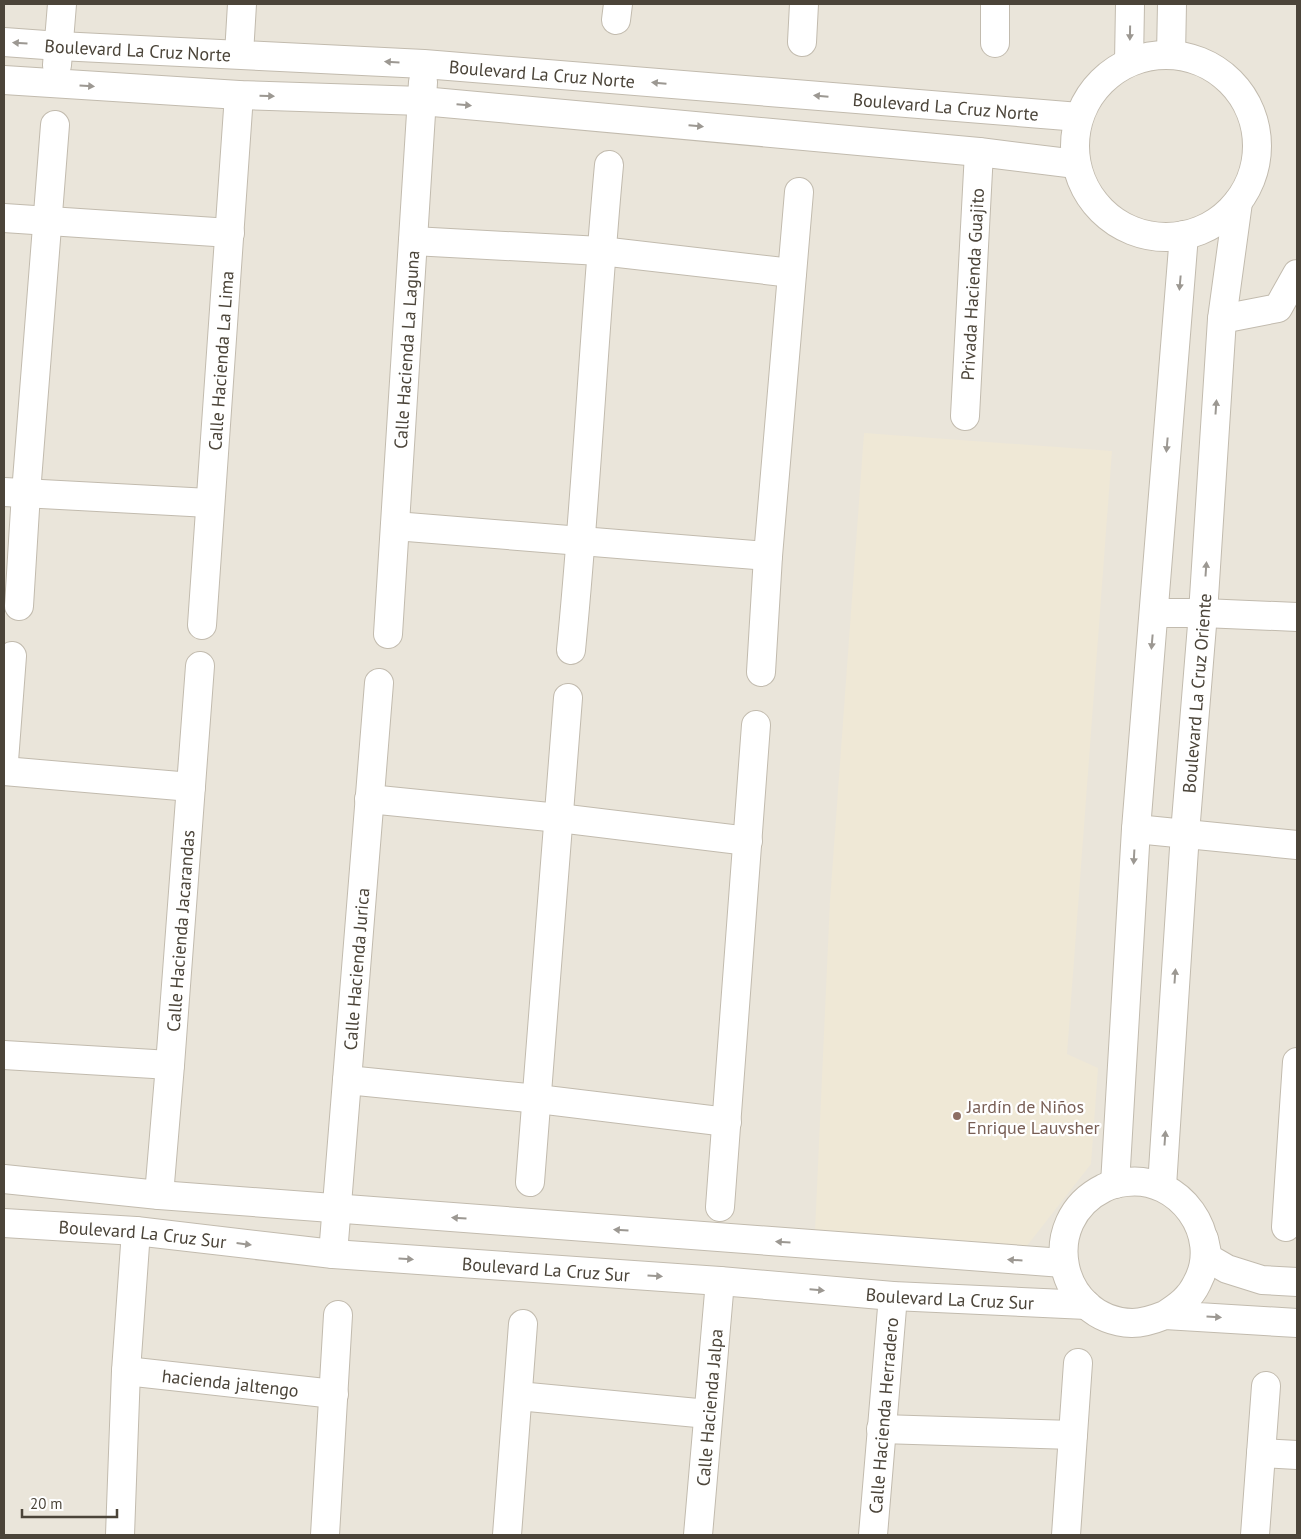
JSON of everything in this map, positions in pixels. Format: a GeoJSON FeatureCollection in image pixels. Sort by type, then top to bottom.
{"type":"FeatureCollection","features":[{"type":"Feature","properties":{"kind":"street"},"geometry":{"type":"LineString","coordinates":[[56,84],[62,4]]}},
{"type":"Feature","properties":{"kind":"street"},"geometry":{"type":"LineString","coordinates":[[239,54],[242,4]]}},
{"type":"Feature","properties":{"kind":"street"},"geometry":{"type":"LineString","coordinates":[[802,42],[804,4]]}},
{"type":"Feature","properties":{"kind":"street"},"geometry":{"type":"LineString","coordinates":[[995,4],[995,43]]}},
{"type":"Feature","properties":{"kind":"street"},"geometry":{"type":"LineString","coordinates":[[1129,62],[1130,4]]}},
{"type":"Feature","properties":{"kind":"street"},"geometry":{"type":"LineString","coordinates":[[1171,55],[1172,4]]}},
{"type":"Feature","properties":{"kind":"street","name":"Boulevard La Cruz Norte"},"geometry":{"type":"LineString","coordinates":[[4,42],[424,64],[1079,117]]}},
{"type":"Feature","properties":{"kind":"street"},"geometry":{"type":"LineString","coordinates":[[1171,55],[1193,59],[1213,68],[1231,82],[1244,99],[1253,119],[1257,140],[1256,162],[1249,184],[1238,202],[1227,214],[1200,230],[1184,235],[1164,237],[1144,234],[1124,227],[1107,216],[1092,201],[1082,183],[1076,164],[1074,140],[1079,117],[1087,100],[1098,84],[1129,62],[1150,56],[1171,55]]}},
{"type":"Feature","properties":{"kind":"street","name":"Calle Hacienda La Laguna"},"geometry":{"type":"LineString","coordinates":[[388,634],[424,64]]}},
{"type":"Feature","properties":{"kind":"street"},"geometry":{"type":"LineString","coordinates":[[4,80],[239,95],[422,101],[979,152],[1076,164]]}},
{"type":"Feature","properties":{"kind":"street","name":"Calle Hacienda La Lima"},"geometry":{"type":"LineString","coordinates":[[202,625],[209,503],[239,95]]}},
{"type":"Feature","properties":{"kind":"street"},"geometry":{"type":"LineString","coordinates":[[19,606],[15,492],[48,222],[55,125]]}},
{"type":"Feature","properties":{"kind":"street","name":"Privada Hacienda Guajito"},"geometry":{"type":"LineString","coordinates":[[965,416],[979,152]]}},
{"type":"Feature","properties":{"kind":"street"},"geometry":{"type":"LineString","coordinates":[[571,650],[582,542],[601,251],[609,165]]}},
{"type":"Feature","properties":{"kind":"street"},"geometry":{"type":"LineString","coordinates":[[761,672],[768,556],[799,192]]}},
{"type":"Feature","properties":{"kind":"street","name":"Boulevard La Cruz Oriente"},"geometry":{"type":"LineString","coordinates":[[1162,1186],[1222,319],[1238,202]]}},
{"type":"Feature","properties":{"kind":"street"},"geometry":{"type":"LineString","coordinates":[[4,218],[230,233]]}},
{"type":"Feature","properties":{"kind":"street"},"geometry":{"type":"LineString","coordinates":[[1115,1184],[1136,829],[1184,235]]}},
{"type":"Feature","properties":{"kind":"street"},"geometry":{"type":"LineString","coordinates":[[413,241],[601,251],[792,273]]}},
{"type":"Feature","properties":{"kind":"street"},"geometry":{"type":"LineString","coordinates":[[1222,319],[1278,308],[1297,274]]}},
{"type":"Feature","properties":{"kind":"street"},"geometry":{"type":"LineString","coordinates":[[15,492],[209,503]]}},
{"type":"Feature","properties":{"kind":"street"},"geometry":{"type":"LineString","coordinates":[[395,526],[768,556]]}},
{"type":"Feature","properties":{"kind":"street"},"geometry":{"type":"LineString","coordinates":[[1154,613],[1203,613],[1297,618]]}},
{"type":"Feature","properties":{"kind":"street"},"geometry":{"type":"LineString","coordinates":[[4,761],[12,656]]}},
{"type":"Feature","properties":{"kind":"street","name":"Calle Hacienda Jacarandas"},"geometry":{"type":"LineString","coordinates":[[158,1195],[170,1065],[200,666]]}},
{"type":"Feature","properties":{"kind":"street","name":"Calle Hacienda Jurica"},"geometry":{"type":"LineString","coordinates":[[333,1254],[379,683]]}},
{"type":"Feature","properties":{"kind":"street"},"geometry":{"type":"LineString","coordinates":[[530,1182],[568,698]]}},
{"type":"Feature","properties":{"kind":"street"},"geometry":{"type":"LineString","coordinates":[[720,1207],[756,725]]}},
{"type":"Feature","properties":{"kind":"street"},"geometry":{"type":"LineString","coordinates":[[4,771],[191,787]]}},
{"type":"Feature","properties":{"kind":"street"},"geometry":{"type":"LineString","coordinates":[[369,799],[559,818],[748,841]]}},
{"type":"Feature","properties":{"kind":"street"},"geometry":{"type":"LineString","coordinates":[[1136,829],[1297,844]]}},
{"type":"Feature","properties":{"kind":"street"},"geometry":{"type":"LineString","coordinates":[[4,1055],[170,1065]]}},
{"type":"Feature","properties":{"kind":"street"},"geometry":{"type":"LineString","coordinates":[[1286,1227],[1295,1125],[1297,1062]]}},
{"type":"Feature","properties":{"kind":"street"},"geometry":{"type":"LineString","coordinates":[[347,1080],[538,1099],[727,1122]]}},
{"type":"Feature","properties":{"kind":"street"},"geometry":{"type":"LineString","coordinates":[[4,1179],[158,1195],[1063,1263]]}},
{"type":"Feature","properties":{"kind":"street"},"geometry":{"type":"LineString","coordinates":[[1203,1236],[1204,1259],[1198,1282],[1184,1301],[1165,1315],[1150,1321],[1133,1323],[1117,1320],[1087,1306],[1076,1293],[1063,1263],[1062,1246],[1066,1230],[1072,1216],[1081,1204],[1092,1194],[1105,1187],[1135,1181],[1162,1186],[1178,1196],[1190,1207],[1198,1221],[1203,1236],[1208,1258],[1227,1269],[1262,1280],[1297,1282]]}},
{"type":"Feature","properties":{"kind":"street","name":"Boulevard La Cruz Sur"},"geometry":{"type":"LineString","coordinates":[[4,1223],[136,1231],[333,1254],[720,1281],[893,1296],[1087,1306]]}},
{"type":"Feature","properties":{"kind":"street"},"geometry":{"type":"LineString","coordinates":[[120,1535],[126,1371],[136,1231]]}},
{"type":"Feature","properties":{"kind":"street","name":"Calle Hacienda Jalpa"},"geometry":{"type":"LineString","coordinates":[[698,1535],[720,1281]]}},
{"type":"Feature","properties":{"kind":"street","name":"Calle Hacienda Herradero"},"geometry":{"type":"LineString","coordinates":[[873,1535],[893,1296]]}},
{"type":"Feature","properties":{"kind":"street"},"geometry":{"type":"LineString","coordinates":[[325,1535],[338,1315]]}},
{"type":"Feature","properties":{"kind":"street"},"geometry":{"type":"LineString","coordinates":[[1165,1315],[1297,1323]]}},
{"type":"Feature","properties":{"kind":"street"},"geometry":{"type":"LineString","coordinates":[[507,1535],[523,1324]]}},
{"type":"Feature","properties":{"kind":"street"},"geometry":{"type":"LineString","coordinates":[[1066,1535],[1078,1363]]}},
{"type":"Feature","properties":{"kind":"street","name":"hacienda jaltengo"},"geometry":{"type":"LineString","coordinates":[[126,1371],[334,1394]]}},
{"type":"Feature","properties":{"kind":"street"},"geometry":{"type":"LineString","coordinates":[[1255,1535],[1266,1386]]}},
{"type":"Feature","properties":{"kind":"street"},"geometry":{"type":"LineString","coordinates":[[518,1396],[708,1414]]}},
{"type":"Feature","properties":{"kind":"street"},"geometry":{"type":"LineString","coordinates":[[881,1429],[1073,1435]]}},
{"type":"Feature","properties":{"kind":"street"},"geometry":{"type":"LineString","coordinates":[[1261,1453],[1297,1455]]}},
{"type":"Feature","properties":{"kind":"shaded area"},"geometry":{"type":"Polygon","coordinates":[[[4,4],[1297,4],[1297,1535],[4,1535],[4,4]]]}},
{"type":"Feature","properties":{"kind":"shaded area"},"geometry":{"type":"Polygon","coordinates":[[[864,433],[1112,451],[1067,1054],[1098,1068],[1091,1164],[1026,1247],[815,1231],[830,901],[864,433]]]}},
{"type":"Feature","properties":{"kind":"place","name":"Jardín de Niños Enrique Lauvsher"},"geometry":{"type":"Point","coordinates":[957,1116]}}]}
